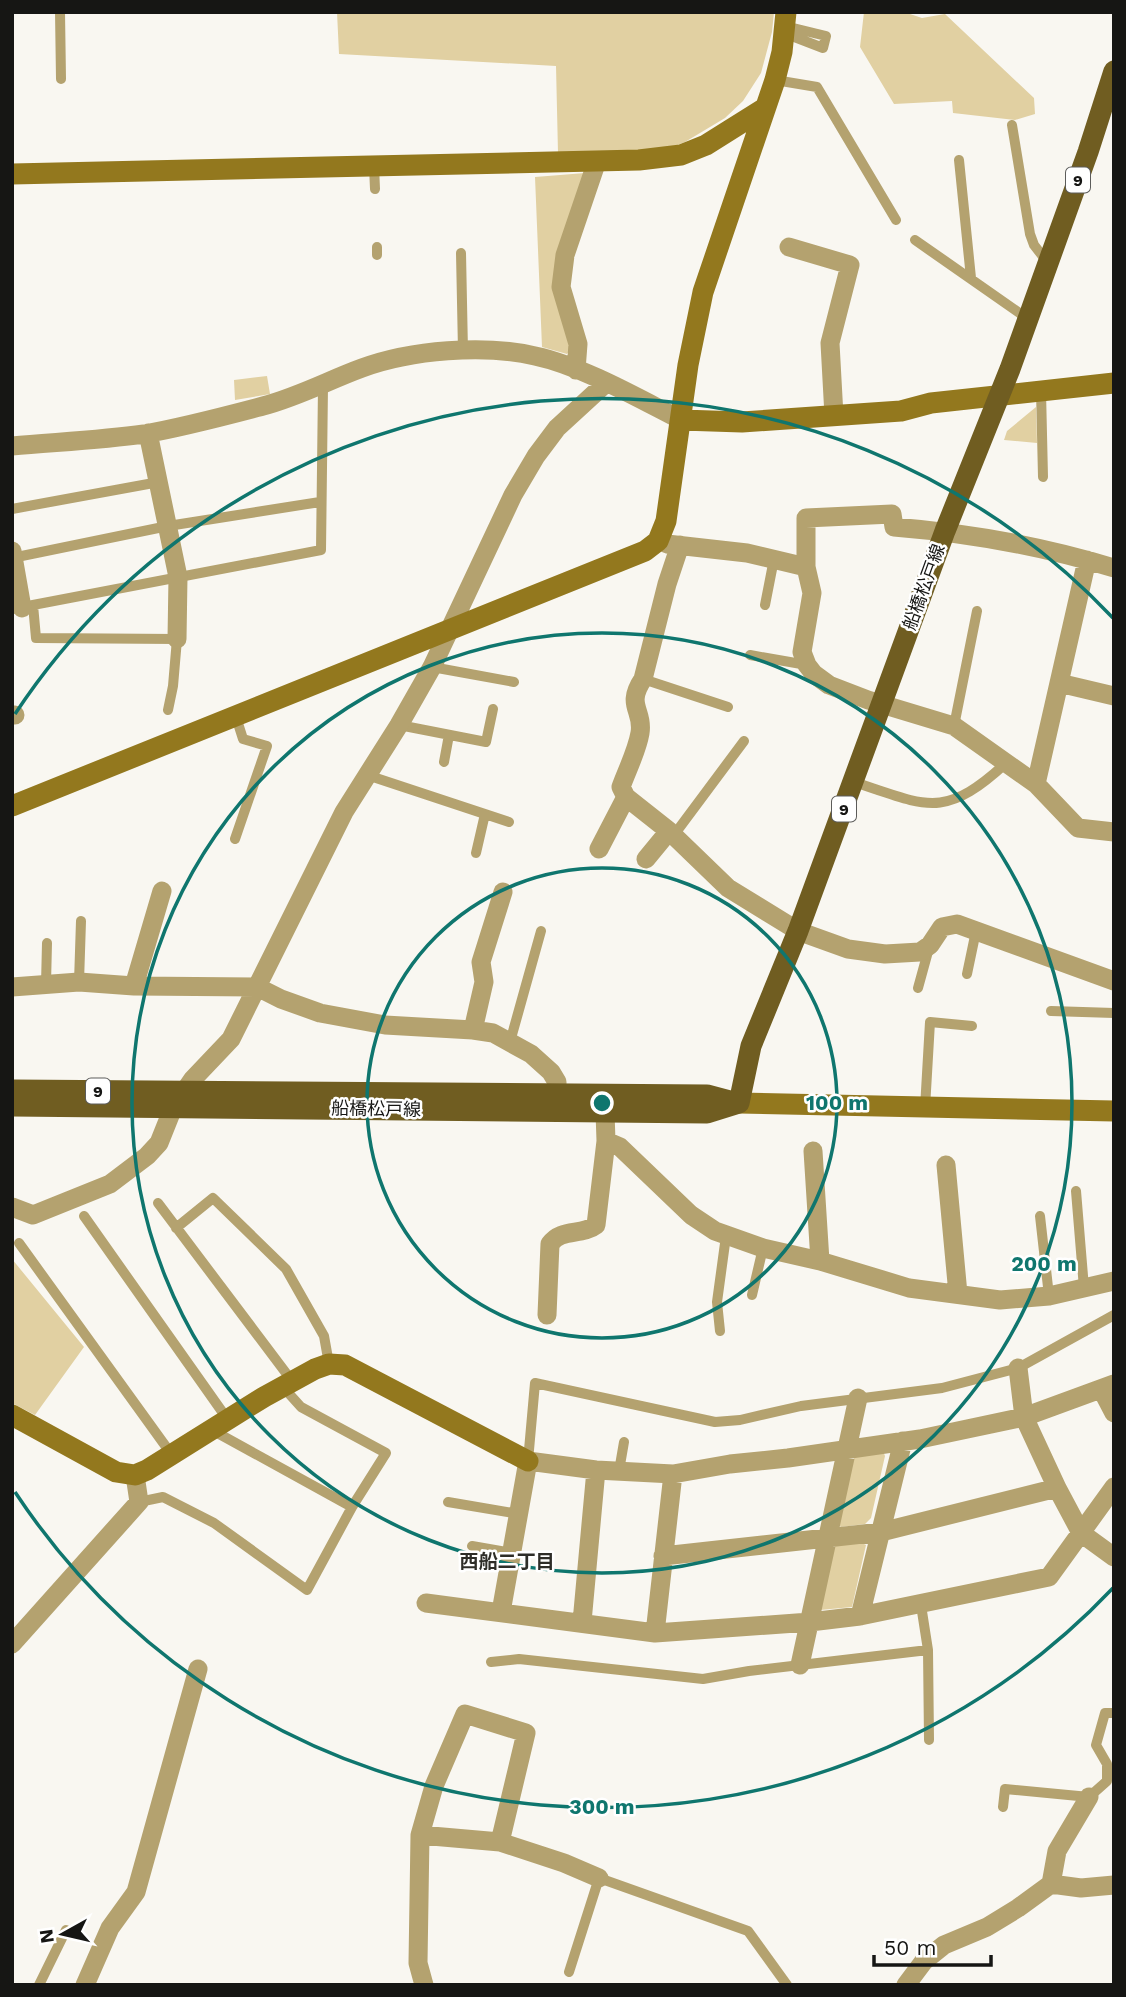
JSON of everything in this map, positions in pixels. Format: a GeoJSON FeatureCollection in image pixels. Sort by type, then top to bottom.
{"type":"FeatureCollection","features":[{"type":"Feature","properties":{"kind":"main road","name":"船橋松戸線"},"geometry":{"type":"LineString","coordinates":[[739,1103],[751,1046],[854,782],[945,531],[1028,319],[1114,71]]}},
{"type":"Feature","properties":{"kind":"main road","name":"船橋松戸線"},"geometry":{"type":"LineString","coordinates":[[12,1090],[178,1100],[605,1112],[707,1113],[739,1103]]}},
{"type":"Feature","properties":{"kind":"main road","name":"船橋松戸線"},"geometry":{"type":"LineString","coordinates":[[12,1106],[178,1100],[556,1094],[707,1095],[739,1103]]}},
{"type":"Feature","properties":{"kind":"street"},"geometry":{"type":"LineString","coordinates":[[12,806],[446,633],[645,551],[658,541],[666,521],[688,365],[703,292],[775,80],[785,24]]}},
{"type":"Feature","properties":{"kind":"street"},"geometry":{"type":"LineString","coordinates":[[12,174],[639,160],[681,155],[706,145],[765,108]]}},
{"type":"Feature","properties":{"kind":"street"},"geometry":{"type":"LineString","coordinates":[[576,370],[579,344],[561,287],[565,255],[597,161]]}},
{"type":"Feature","properties":{"kind":"street"},"geometry":{"type":"LineString","coordinates":[[789,247],[850,265],[830,343],[834,416]]}},
{"type":"Feature","properties":{"kind":"street"},"geometry":{"type":"LineString","coordinates":[[12,446],[148,433],[265,406],[388,360],[420,354],[463,351],[534,355],[606,383],[681,419],[741,422],[901,411],[931,403],[1114,383]]}},
{"type":"Feature","properties":{"kind":"street"},"geometry":{"type":"LineString","coordinates":[[12,1208],[33,1215],[110,1184],[148,1156],[159,1143],[178,1100],[193,1079],[231,1039],[344,812],[432,667],[513,495],[536,456],[557,428],[606,383]]}},
{"type":"Feature","properties":{"kind":"street"},"geometry":{"type":"LineString","coordinates":[[148,433],[178,577],[177,639]]}},
{"type":"Feature","properties":{"kind":"street"},"geometry":{"type":"LineString","coordinates":[[1114,568],[945,531],[894,527],[892,514],[806,518],[806,567],[812,593],[802,652],[814,674],[829,685],[881,705],[954,726],[1036,783],[1078,828],[1114,832]]}},
{"type":"Feature","properties":{"kind":"street"},"geometry":{"type":"LineString","coordinates":[[658,541],[747,552],[806,567]]}},
{"type":"Feature","properties":{"kind":"street"},"geometry":{"type":"LineString","coordinates":[[680,545],[667,584],[643,679],[635,690],[634,702],[641,730],[621,787],[626,797],[672,833],[728,888],[797,931],[848,949],[885,954],[920,952],[930,945],[942,928],[957,924],[1114,981]]}},
{"type":"Feature","properties":{"kind":"street"},"geometry":{"type":"LineString","coordinates":[[13,556],[22,608]]}},
{"type":"Feature","properties":{"kind":"street"},"geometry":{"type":"LineString","coordinates":[[1036,783],[1087,560]]}},
{"type":"Feature","properties":{"kind":"street"},"geometry":{"type":"LineString","coordinates":[[1059,683],[1114,696]]}},
{"type":"Feature","properties":{"kind":"street"},"geometry":{"type":"LineString","coordinates":[[599,849],[626,797]]}},
{"type":"Feature","properties":{"kind":"street"},"geometry":{"type":"LineString","coordinates":[[646,859],[672,833]]}},
{"type":"Feature","properties":{"kind":"street"},"geometry":{"type":"LineString","coordinates":[[134,986],[162,891]]}},
{"type":"Feature","properties":{"kind":"street"},"geometry":{"type":"LineString","coordinates":[[474,1030],[484,982],[481,962],[503,891]]}},
{"type":"Feature","properties":{"kind":"street"},"geometry":{"type":"LineString","coordinates":[[12,987],[79,982],[134,986],[257,987],[320,1013],[385,1025],[493,1033],[531,1054],[551,1072],[557,1082],[556,1094]]}},
{"type":"Feature","properties":{"kind":"street"},"geometry":{"type":"LineString","coordinates":[[739,1103],[1114,1111]]}},
{"type":"Feature","properties":{"kind":"street"},"geometry":{"type":"LineString","coordinates":[[547,1315],[550,1244],[562,1234],[589,1230],[596,1224],[606,1141],[605,1112]]}},
{"type":"Feature","properties":{"kind":"street"},"geometry":{"type":"LineString","coordinates":[[606,1141],[620,1147],[691,1215],[726,1236],[762,1248],[820,1261],[909,1288],[1000,1300],[1049,1296],[1114,1281]]}},
{"type":"Feature","properties":{"kind":"street"},"geometry":{"type":"LineString","coordinates":[[813,1151],[820,1261]]}},
{"type":"Feature","properties":{"kind":"street"},"geometry":{"type":"LineString","coordinates":[[946,1165],[958,1294]]}},
{"type":"Feature","properties":{"kind":"street"},"geometry":{"type":"LineString","coordinates":[[12,1415],[116,1472],[135,1475],[287,1384],[329,1363],[345,1365],[528,1461],[596,1470],[673,1474],[903,1441],[1024,1417],[1108,1387],[1114,1413]]}},
{"type":"Feature","properties":{"kind":"street"},"geometry":{"type":"LineString","coordinates":[[1018,1368],[1024,1417],[1057,1489],[1081,1533],[1114,1557]]}},
{"type":"Feature","properties":{"kind":"street"},"geometry":{"type":"LineString","coordinates":[[800,1665],[858,1398]]}},
{"type":"Feature","properties":{"kind":"street"},"geometry":{"type":"LineString","coordinates":[[860,1616],[903,1441]]}},
{"type":"Feature","properties":{"kind":"street"},"geometry":{"type":"LineString","coordinates":[[501,1612],[528,1461]]}},
{"type":"Feature","properties":{"kind":"street"},"geometry":{"type":"LineString","coordinates":[[582,1622],[596,1470]]}},
{"type":"Feature","properties":{"kind":"street"},"geometry":{"type":"LineString","coordinates":[[655,1633],[673,1474]]}},
{"type":"Feature","properties":{"kind":"street"},"geometry":{"type":"LineString","coordinates":[[12,1644],[139,1502],[135,1475]]}},
{"type":"Feature","properties":{"kind":"street"},"geometry":{"type":"LineString","coordinates":[[426,1603],[655,1633],[860,1616],[1049,1577],[1114,1487]]}},
{"type":"Feature","properties":{"kind":"street"},"geometry":{"type":"LineString","coordinates":[[663,1556],[881,1532],[1057,1489]]}},
{"type":"Feature","properties":{"kind":"street"},"geometry":{"type":"LineString","coordinates":[[85,1985],[110,1928],[136,1892],[198,1670]]}},
{"type":"Feature","properties":{"kind":"street"},"geometry":{"type":"LineString","coordinates":[[424,1985],[418,1963],[420,1835],[434,1786],[465,1714],[526,1733],[500,1842]]}},
{"type":"Feature","properties":{"kind":"street"},"geometry":{"type":"LineString","coordinates":[[1051,1884],[1057,1851],[1088,1797]]}},
{"type":"Feature","properties":{"kind":"street"},"geometry":{"type":"LineString","coordinates":[[420,1835],[500,1842],[564,1863],[599,1878]]}},
{"type":"Feature","properties":{"kind":"street"},"geometry":{"type":"LineString","coordinates":[[906,1985],[924,1961],[944,1945],[997,1921],[1051,1884],[1081,1888],[1114,1885]]}},
{"type":"Feature","properties":{"kind":"lane"},"geometry":{"type":"LineString","coordinates":[[60,12],[61,79]]}},
{"type":"Feature","properties":{"kind":"lane"},"geometry":{"type":"LineString","coordinates":[[775,80],[817,87],[897,220]]}},
{"type":"Feature","properties":{"kind":"lane"},"geometry":{"type":"LineString","coordinates":[[1012,125],[1030,234],[1034,245],[1048,263]]}},
{"type":"Feature","properties":{"kind":"lane"},"geometry":{"type":"LineString","coordinates":[[959,160],[971,278]]}},
{"type":"Feature","properties":{"kind":"lane"},"geometry":{"type":"LineString","coordinates":[[374,166],[375,189]]}},
{"type":"Feature","properties":{"kind":"lane"},"geometry":{"type":"LineString","coordinates":[[915,240],[1028,319]]}},
{"type":"Feature","properties":{"kind":"lane"},"geometry":{"type":"LineString","coordinates":[[461,253],[463,351]]}},
{"type":"Feature","properties":{"kind":"lane"},"geometry":{"type":"LineString","coordinates":[[168,710],[177,639],[36,638],[22,608],[321,550],[323,386]]}},
{"type":"Feature","properties":{"kind":"lane"},"geometry":{"type":"LineString","coordinates":[[1041,391],[1043,477]]}},
{"type":"Feature","properties":{"kind":"lane"},"geometry":{"type":"LineString","coordinates":[[12,509],[159,482]]}},
{"type":"Feature","properties":{"kind":"lane"},"geometry":{"type":"LineString","coordinates":[[13,556],[168,526],[320,502]]}},
{"type":"Feature","properties":{"kind":"lane"},"geometry":{"type":"LineString","coordinates":[[765,605],[774,559]]}},
{"type":"Feature","properties":{"kind":"lane"},"geometry":{"type":"LineString","coordinates":[[954,726],[977,611]]}},
{"type":"Feature","properties":{"kind":"lane"},"geometry":{"type":"LineString","coordinates":[[750,655],[807,665]]}},
{"type":"Feature","properties":{"kind":"lane"},"geometry":{"type":"LineString","coordinates":[[432,667],[514,682]]}},
{"type":"Feature","properties":{"kind":"lane"},"geometry":{"type":"LineString","coordinates":[[643,679],[728,707]]}},
{"type":"Feature","properties":{"kind":"lane"},"geometry":{"type":"LineString","coordinates":[[399,725],[486,741],[493,709]]}},
{"type":"Feature","properties":{"kind":"lane"},"geometry":{"type":"LineString","coordinates":[[235,839],[267,746],[243,740],[236,717]]}},
{"type":"Feature","properties":{"kind":"lane"},"geometry":{"type":"LineString","coordinates":[[444,762],[449,734]]}},
{"type":"Feature","properties":{"kind":"lane"},"geometry":{"type":"LineString","coordinates":[[672,833],[744,741]]}},
{"type":"Feature","properties":{"kind":"lane"},"geometry":{"type":"LineString","coordinates":[[854,782],[917,803],[942,803],[964,795],[986,781],[1006,762]]}},
{"type":"Feature","properties":{"kind":"lane"},"geometry":{"type":"LineString","coordinates":[[367,775],[509,822]]}},
{"type":"Feature","properties":{"kind":"lane"},"geometry":{"type":"LineString","coordinates":[[476,853],[485,814]]}},
{"type":"Feature","properties":{"kind":"lane"},"geometry":{"type":"LineString","coordinates":[[79,982],[81,921]]}},
{"type":"Feature","properties":{"kind":"lane"},"geometry":{"type":"LineString","coordinates":[[510,1042],[541,931]]}},
{"type":"Feature","properties":{"kind":"lane"},"geometry":{"type":"LineString","coordinates":[[967,974],[976,931]]}},
{"type":"Feature","properties":{"kind":"lane"},"geometry":{"type":"LineString","coordinates":[[46,984],[47,943]]}},
{"type":"Feature","properties":{"kind":"lane"},"geometry":{"type":"LineString","coordinates":[[918,988],[930,945]]}},
{"type":"Feature","properties":{"kind":"lane"},"geometry":{"type":"LineString","coordinates":[[1051,1011],[1114,1013]]}},
{"type":"Feature","properties":{"kind":"lane"},"geometry":{"type":"LineString","coordinates":[[925,1108],[930,1022],[972,1026]]}},
{"type":"Feature","properties":{"kind":"lane"},"geometry":{"type":"LineString","coordinates":[[1076,1191],[1084,1288]]}},
{"type":"Feature","properties":{"kind":"lane"},"geometry":{"type":"LineString","coordinates":[[176,1228],[213,1198],[286,1269],[324,1336],[329,1363]]}},
{"type":"Feature","properties":{"kind":"lane"},"geometry":{"type":"LineString","coordinates":[[139,1502],[163,1497],[214,1523],[307,1590],[352,1507],[386,1452],[301,1407],[158,1203]]}},
{"type":"Feature","properties":{"kind":"lane"},"geometry":{"type":"LineString","coordinates":[[83,1216],[220,1425],[352,1507]]}},
{"type":"Feature","properties":{"kind":"lane"},"geometry":{"type":"LineString","coordinates":[[1040,1216],[1049,1296]]}},
{"type":"Feature","properties":{"kind":"lane"},"geometry":{"type":"LineString","coordinates":[[720,1331],[718,1302],[726,1236]]}},
{"type":"Feature","properties":{"kind":"lane"},"geometry":{"type":"LineString","coordinates":[[19,1243],[172,1455]]}},
{"type":"Feature","properties":{"kind":"lane"},"geometry":{"type":"LineString","coordinates":[[752,1295],[762,1248]]}},
{"type":"Feature","properties":{"kind":"lane"},"geometry":{"type":"LineString","coordinates":[[528,1461],[535,1383],[715,1422],[740,1420],[801,1406],[942,1388],[1018,1368],[1114,1315]]}},
{"type":"Feature","properties":{"kind":"lane"},"geometry":{"type":"LineString","coordinates":[[619,1471],[624,1442]]}},
{"type":"Feature","properties":{"kind":"lane"},"geometry":{"type":"LineString","coordinates":[[448,1502],[519,1514]]}},
{"type":"Feature","properties":{"kind":"lane"},"geometry":{"type":"LineString","coordinates":[[472,1546],[512,1553]]}},
{"type":"Feature","properties":{"kind":"lane"},"geometry":{"type":"LineString","coordinates":[[921,1605],[928,1650],[929,1740]]}},
{"type":"Feature","properties":{"kind":"lane"},"geometry":{"type":"LineString","coordinates":[[491,1662],[519,1659],[703,1679],[928,1650]]}},
{"type":"Feature","properties":{"kind":"lane"},"geometry":{"type":"LineString","coordinates":[[1003,1807],[1005,1789],[1088,1797],[1107,1780],[1107,1764],[1096,1745],[1105,1713],[1114,1713]]}},
{"type":"Feature","properties":{"kind":"lane"},"geometry":{"type":"LineString","coordinates":[[569,1972],[599,1878],[748,1931],[787,1985]]}},
{"type":"Feature","properties":{"kind":"lane"},"geometry":{"type":"LineString","coordinates":[[39,1985],[66,1930]]}},
{"type":"Feature","properties":{"kind":"shaded area"},"geometry":{"type":"Polygon","coordinates":[[[337,12],[774,12],[772,32],[761,73],[743,101],[725,118],[685,142],[665,150],[558,153],[556,66],[339,54],[337,12]]]}},
{"type":"Feature","properties":{"kind":"shaded area"},"geometry":{"type":"Polygon","coordinates":[[[864,12],[904,12],[922,18],[945,14],[1034,98],[1035,114],[1015,120],[953,113],[952,101],[894,104],[860,47],[864,12]]]}},
{"type":"Feature","properties":{"kind":"shaded area"},"geometry":{"type":"Polygon","coordinates":[[[585,173],[560,257],[572,347],[567,354],[542,347],[535,177],[585,173]]]}},
{"type":"Feature","properties":{"kind":"shaded area"},"geometry":{"type":"Polygon","coordinates":[[[267,376],[270,394],[235,400],[234,380],[267,376]]]}},
{"type":"Feature","properties":{"kind":"shaded area"},"geometry":{"type":"Polygon","coordinates":[[[1036,407],[1037,443],[1004,440],[1007,431],[1036,407]]]}},
{"type":"Feature","properties":{"kind":"shaded area"},"geometry":{"type":"Polygon","coordinates":[[[12,1259],[84,1347],[35,1415],[12,1403],[12,1259]]]}},
{"type":"Feature","properties":{"kind":"shaded area"},"geometry":{"type":"Polygon","coordinates":[[[883,1451],[885,1456],[871,1518],[865,1524],[841,1527],[837,1524],[855,1454],[883,1451]]]}},
{"type":"Feature","properties":{"kind":"shaded area"},"geometry":{"type":"Polygon","coordinates":[[[837,1543],[866,1545],[852,1607],[820,1610],[831,1552],[837,1543]]]}},
{"type":"Feature","properties":{"kind":"district","name":"西船二丁目"},"geometry":{"type":"Point","coordinates":[507,1561]}}]}
